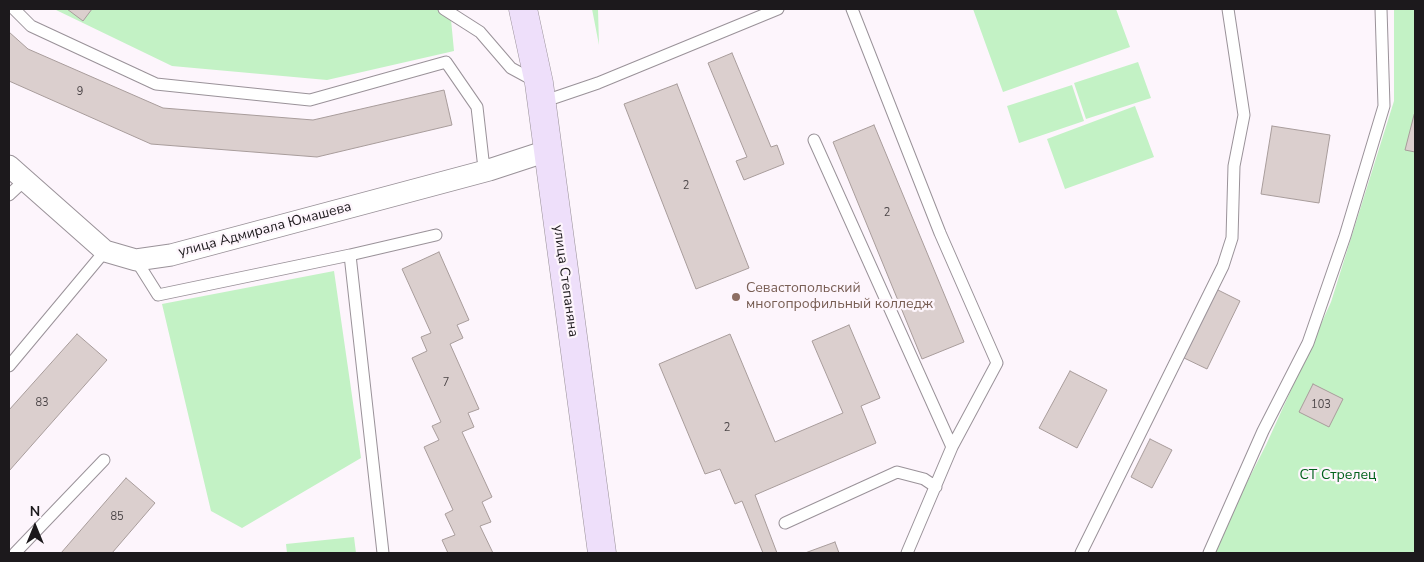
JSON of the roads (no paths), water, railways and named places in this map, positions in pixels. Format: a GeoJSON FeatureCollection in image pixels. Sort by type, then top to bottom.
{"type":"FeatureCollection","features":[{"type":"Feature","properties":{"kind":"main road","name":"улица Степаняна"},"geometry":{"type":"LineString","coordinates":[[523,9],[540,93],[602,553]]}},
{"type":"Feature","properties":{"kind":"street","name":"улица Адмирала Юмашева"},"geometry":{"type":"LineString","coordinates":[[9,166],[105,251],[136,260],[171,255],[489,170],[548,151]]}},
{"type":"Feature","properties":{"kind":"lane"},"geometry":{"type":"LineString","coordinates":[[14,9],[31,26],[156,84],[310,100],[446,62],[477,107],[484,160],[489,170]]}},
{"type":"Feature","properties":{"kind":"lane"},"geometry":{"type":"LineString","coordinates":[[444,9],[480,32],[511,68],[540,93],[598,83],[778,9]]}},
{"type":"Feature","properties":{"kind":"lane"},"geometry":{"type":"LineString","coordinates":[[852,9],[940,233],[997,362],[952,447],[907,553]]}},
{"type":"Feature","properties":{"kind":"lane"},"geometry":{"type":"LineString","coordinates":[[1081,553],[1223,266],[1232,238],[1234,166],[1244,115],[1228,9]]}},
{"type":"Feature","properties":{"kind":"lane"},"geometry":{"type":"LineString","coordinates":[[1209,553],[1263,431],[1308,343],[1346,236],[1384,106],[1380,9]]}},
{"type":"Feature","properties":{"kind":"lane"},"geometry":{"type":"LineString","coordinates":[[814,140],[952,447]]}},
{"type":"Feature","properties":{"kind":"lane"},"geometry":{"type":"LineString","coordinates":[[9,195],[25,180]]}},
{"type":"Feature","properties":{"kind":"lane"},"geometry":{"type":"LineString","coordinates":[[136,260],[158,295],[436,235]]}},
{"type":"Feature","properties":{"kind":"lane"},"geometry":{"type":"LineString","coordinates":[[9,366],[105,251]]}},
{"type":"Feature","properties":{"kind":"lane"},"geometry":{"type":"LineString","coordinates":[[350,254],[384,553]]}},
{"type":"Feature","properties":{"kind":"lane"},"geometry":{"type":"LineString","coordinates":[[15,553],[104,460]]}},
{"type":"Feature","properties":{"kind":"lane"},"geometry":{"type":"LineString","coordinates":[[785,523],[897,472],[924,479],[936,487]]}},
{"type":"Feature","properties":{"kind":"place","name":"Севастопольский многопрофильный колледж"},"geometry":{"type":"Point","coordinates":[736,297]}},
{"type":"Feature","properties":{"kind":"park label","name":"СТ Стрелец"},"geometry":{"type":"Point","coordinates":[1338,476]}}]}
